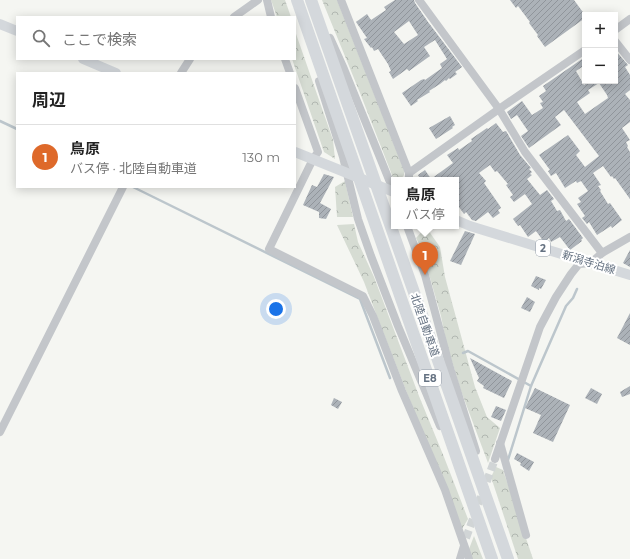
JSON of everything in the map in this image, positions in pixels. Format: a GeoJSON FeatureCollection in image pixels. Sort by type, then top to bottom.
{"type":"FeatureCollection","features":[{"type":"Feature","properties":{"kind":"highway","name":"北陸自動車道"},"geometry":{"type":"LineString","coordinates":[[297,0],[492,559]]}},
{"type":"Feature","properties":{"kind":"highway","name":"北陸自動車道"},"geometry":{"type":"LineString","coordinates":[[311,0],[391,228]]}},
{"type":"Feature","properties":{"kind":"highway","name":"北陸自動車道"},"geometry":{"type":"LineString","coordinates":[[392,229],[508,559]]}},
{"type":"Feature","properties":{"kind":"main road"},"geometry":{"type":"LineString","coordinates":[[0,24],[16,31]]}},
{"type":"Feature","properties":{"kind":"main road"},"geometry":{"type":"LineString","coordinates":[[85,60],[114,72]]}},
{"type":"Feature","properties":{"kind":"main road"},"geometry":{"type":"LineString","coordinates":[[296,152],[391,191]]}},
{"type":"Feature","properties":{"kind":"main road","name":"新潟寺泊線"},"geometry":{"type":"LineString","coordinates":[[459,221],[470,226],[630,274]]}},
{"type":"Feature","properties":{"kind":"street"},"geometry":{"type":"LineString","coordinates":[[235,16],[258,0]]}},
{"type":"Feature","properties":{"kind":"street"},"geometry":{"type":"LineString","coordinates":[[267,0],[271,16]]}},
{"type":"Feature","properties":{"kind":"street"},"geometry":{"type":"LineString","coordinates":[[293,0],[340,147],[358,219],[398,326],[472,502]]}},
{"type":"Feature","properties":{"kind":"street"},"geometry":{"type":"LineString","coordinates":[[311,0],[344,69],[391,184]]}},
{"type":"Feature","properties":{"kind":"street"},"geometry":{"type":"LineString","coordinates":[[341,0],[409,176],[498,109],[582,52]]}},
{"type":"Feature","properties":{"kind":"street"},"geometry":{"type":"LineString","coordinates":[[419,0],[498,109],[525,152],[602,253]]}},
{"type":"Feature","properties":{"kind":"street"},"geometry":{"type":"LineString","coordinates":[[618,28],[630,19]]}},
{"type":"Feature","properties":{"kind":"street"},"geometry":{"type":"LineString","coordinates":[[618,45],[630,60]]}},
{"type":"Feature","properties":{"kind":"street"},"geometry":{"type":"LineString","coordinates":[[182,72],[189,60]]}},
{"type":"Feature","properties":{"kind":"street"},"geometry":{"type":"LineString","coordinates":[[285,60],[290,72]]}},
{"type":"Feature","properties":{"kind":"street"},"geometry":{"type":"LineString","coordinates":[[296,91],[318,152],[269,248],[363,296],[373,316],[402,391],[445,490],[469,559]]}},
{"type":"Feature","properties":{"kind":"street"},"geometry":{"type":"LineString","coordinates":[[0,432],[122,188]]}},
{"type":"Feature","properties":{"kind":"street"},"geometry":{"type":"LineString","coordinates":[[408,229],[425,275],[450,368],[508,559]]}},
{"type":"Feature","properties":{"kind":"street"},"geometry":{"type":"LineString","coordinates":[[494,459],[540,327],[556,297],[579,264],[591,262],[602,253],[630,237]]}},
{"type":"Feature","properties":{"kind":"street"},"geometry":{"type":"LineString","coordinates":[[500,443],[526,535]]}},
{"type":"Feature","properties":{"kind":"street"},"geometry":{"type":"LineString","coordinates":[[460,559],[466,538]]}},
{"type":"Feature","properties":{"kind":"green space"},"geometry":{"type":"Polygon","coordinates":[[[271,0],[285,0],[291,16],[277,16],[271,0]]]}},
{"type":"Feature","properties":{"kind":"green space"},"geometry":{"type":"Polygon","coordinates":[[[322,0],[337,0],[404,170],[402,177],[393,177],[322,0]]]}},
{"type":"Feature","properties":{"kind":"green space"},"geometry":{"type":"Polygon","coordinates":[[[296,34],[333,140],[335,159],[324,152],[292,60],[296,60],[296,34]]]}},
{"type":"Feature","properties":{"kind":"green space"},"geometry":{"type":"Polygon","coordinates":[[[345,181],[353,217],[337,217],[335,187],[345,181]]]}},
{"type":"Feature","properties":{"kind":"green space"},"geometry":{"type":"Polygon","coordinates":[[[354,224],[358,242],[374,277],[468,519],[462,529],[364,282],[337,225],[354,224]]]}},
{"type":"Feature","properties":{"kind":"green space"},"geometry":{"type":"Polygon","coordinates":[[[424,229],[427,229],[440,247],[445,277],[475,387],[487,417],[500,428],[488,463],[460,388],[422,250],[416,238],[424,229]]]}},
{"type":"Feature","properties":{"kind":"green space"},"geometry":{"type":"Polygon","coordinates":[[[496,467],[503,470],[533,559],[518,559],[491,477],[496,467]]]}},
{"type":"Feature","properties":{"kind":"green space"},"geometry":{"type":"Polygon","coordinates":[[[474,536],[483,559],[472,559],[469,549],[474,536]]]}},
{"type":"Feature","properties":{"kind":"building"},"geometry":{"type":"Polygon","coordinates":[[[395,0],[414,0],[428,22],[462,67],[455,72],[457,74],[429,91],[430,92],[417,100],[418,101],[411,106],[402,93],[442,68],[440,64],[447,59],[435,40],[424,47],[430,56],[409,71],[407,69],[393,79],[389,72],[391,71],[388,64],[378,49],[374,51],[364,39],[367,38],[356,22],[367,14],[371,20],[386,10],[384,7],[395,0]],[[409,21],[394,32],[404,44],[418,35],[409,21]]]}},
{"type":"Feature","properties":{"kind":"building"},"geometry":{"type":"Polygon","coordinates":[[[510,0],[574,0],[583,12],[582,20],[545,47],[529,23],[530,22],[518,6],[516,8],[510,0]]]}},
{"type":"Feature","properties":{"kind":"building"},"geometry":{"type":"Polygon","coordinates":[[[618,53],[628,65],[625,67],[630,75],[630,90],[625,94],[630,100],[630,122],[622,128],[630,140],[626,142],[630,152],[630,199],[615,178],[614,179],[612,176],[611,177],[603,166],[593,173],[601,185],[598,186],[608,204],[610,203],[622,220],[612,228],[611,226],[597,235],[589,222],[587,224],[582,218],[585,216],[577,204],[581,202],[578,198],[588,191],[581,181],[577,183],[576,181],[565,188],[556,173],[551,176],[548,171],[550,170],[539,155],[568,135],[580,151],[576,155],[585,167],[599,156],[564,110],[555,117],[561,125],[529,148],[521,136],[528,131],[517,115],[511,119],[507,112],[522,101],[532,115],[543,108],[540,103],[543,102],[539,96],[546,91],[543,86],[582,59],[582,67],[576,71],[582,84],[597,84],[588,90],[590,93],[577,102],[585,114],[608,98],[600,84],[618,84],[618,53]]]}},
{"type":"Feature","properties":{"kind":"building"},"geometry":{"type":"Polygon","coordinates":[[[450,116],[455,125],[452,127],[453,128],[436,139],[429,128],[450,116]]]}},
{"type":"Feature","properties":{"kind":"building"},"geometry":{"type":"Polygon","coordinates":[[[496,123],[503,132],[506,131],[520,155],[531,168],[529,169],[532,172],[530,174],[532,175],[527,179],[540,195],[547,190],[554,199],[551,201],[557,211],[560,210],[566,221],[569,219],[583,238],[581,240],[582,241],[570,250],[560,237],[551,242],[549,238],[544,242],[536,231],[528,237],[520,225],[518,226],[513,219],[532,204],[525,194],[514,202],[510,197],[513,195],[506,185],[508,184],[490,165],[479,173],[486,181],[484,183],[500,206],[501,208],[498,210],[500,213],[493,218],[488,212],[476,221],[472,220],[466,212],[464,214],[459,207],[459,177],[434,177],[453,163],[447,155],[458,148],[459,150],[472,141],[471,139],[487,128],[488,129],[496,123]]]}},
{"type":"Feature","properties":{"kind":"building"},"geometry":{"type":"Polygon","coordinates":[[[425,170],[430,177],[419,177],[418,175],[425,170]]]}},
{"type":"Feature","properties":{"kind":"building"},"geometry":{"type":"Polygon","coordinates":[[[324,174],[334,177],[320,203],[331,209],[326,219],[319,218],[319,212],[303,205],[312,185],[317,187],[324,174]]]}},
{"type":"Feature","properties":{"kind":"building"},"geometry":{"type":"Polygon","coordinates":[[[465,231],[475,234],[461,265],[450,261],[465,231]]]}},
{"type":"Feature","properties":{"kind":"building"},"geometry":{"type":"Polygon","coordinates":[[[630,250],[630,267],[623,263],[630,250]]]}},
{"type":"Feature","properties":{"kind":"building"},"geometry":{"type":"Polygon","coordinates":[[[536,276],[546,280],[539,290],[531,286],[536,276]]]}},
{"type":"Feature","properties":{"kind":"building"},"geometry":{"type":"Polygon","coordinates":[[[527,297],[535,302],[530,312],[521,308],[527,297]]]}},
{"type":"Feature","properties":{"kind":"building"},"geometry":{"type":"Polygon","coordinates":[[[630,313],[630,345],[617,338],[630,313]]]}},
{"type":"Feature","properties":{"kind":"building"},"geometry":{"type":"Polygon","coordinates":[[[470,358],[512,381],[504,398],[483,388],[484,386],[477,381],[479,378],[470,358]]]}},
{"type":"Feature","properties":{"kind":"building"},"geometry":{"type":"Polygon","coordinates":[[[630,386],[630,394],[622,397],[620,392],[630,386]]]}},
{"type":"Feature","properties":{"kind":"building"},"geometry":{"type":"Polygon","coordinates":[[[535,388],[570,405],[553,442],[533,433],[541,415],[525,408],[535,388]]]}},
{"type":"Feature","properties":{"kind":"building"},"geometry":{"type":"Polygon","coordinates":[[[591,388],[602,394],[597,404],[585,398],[591,388]]]}},
{"type":"Feature","properties":{"kind":"building"},"geometry":{"type":"Polygon","coordinates":[[[334,398],[342,402],[338,409],[331,405],[334,398]]]}},
{"type":"Feature","properties":{"kind":"building"},"geometry":{"type":"Polygon","coordinates":[[[496,406],[506,410],[501,421],[491,417],[496,406]]]}},
{"type":"Feature","properties":{"kind":"building"},"geometry":{"type":"Polygon","coordinates":[[[517,453],[534,462],[529,471],[520,465],[521,463],[514,459],[517,453]]]}},
{"type":"Feature","properties":{"kind":"waterway"},"geometry":{"type":"LineString","coordinates":[[0,121],[16,129]]}},
{"type":"Feature","properties":{"kind":"waterway"},"geometry":{"type":"LineString","coordinates":[[135,188],[360,299],[390,378]]}},
{"type":"Feature","properties":{"kind":"waterway"},"geometry":{"type":"LineString","coordinates":[[508,460],[531,386],[566,306],[573,298],[577,289]]}},
{"type":"Feature","properties":{"kind":"waterway"},"geometry":{"type":"LineString","coordinates":[[463,353],[468,351],[531,386]]}},
{"type":"Feature","properties":{"kind":"tunnel"},"geometry":{"type":"LineString","coordinates":[[466,538],[495,459]]}},
{"type":"Feature","properties":{"kind":"place","name":"鳥原"},"geometry":{"type":"Point","coordinates":[425,275]}}]}
